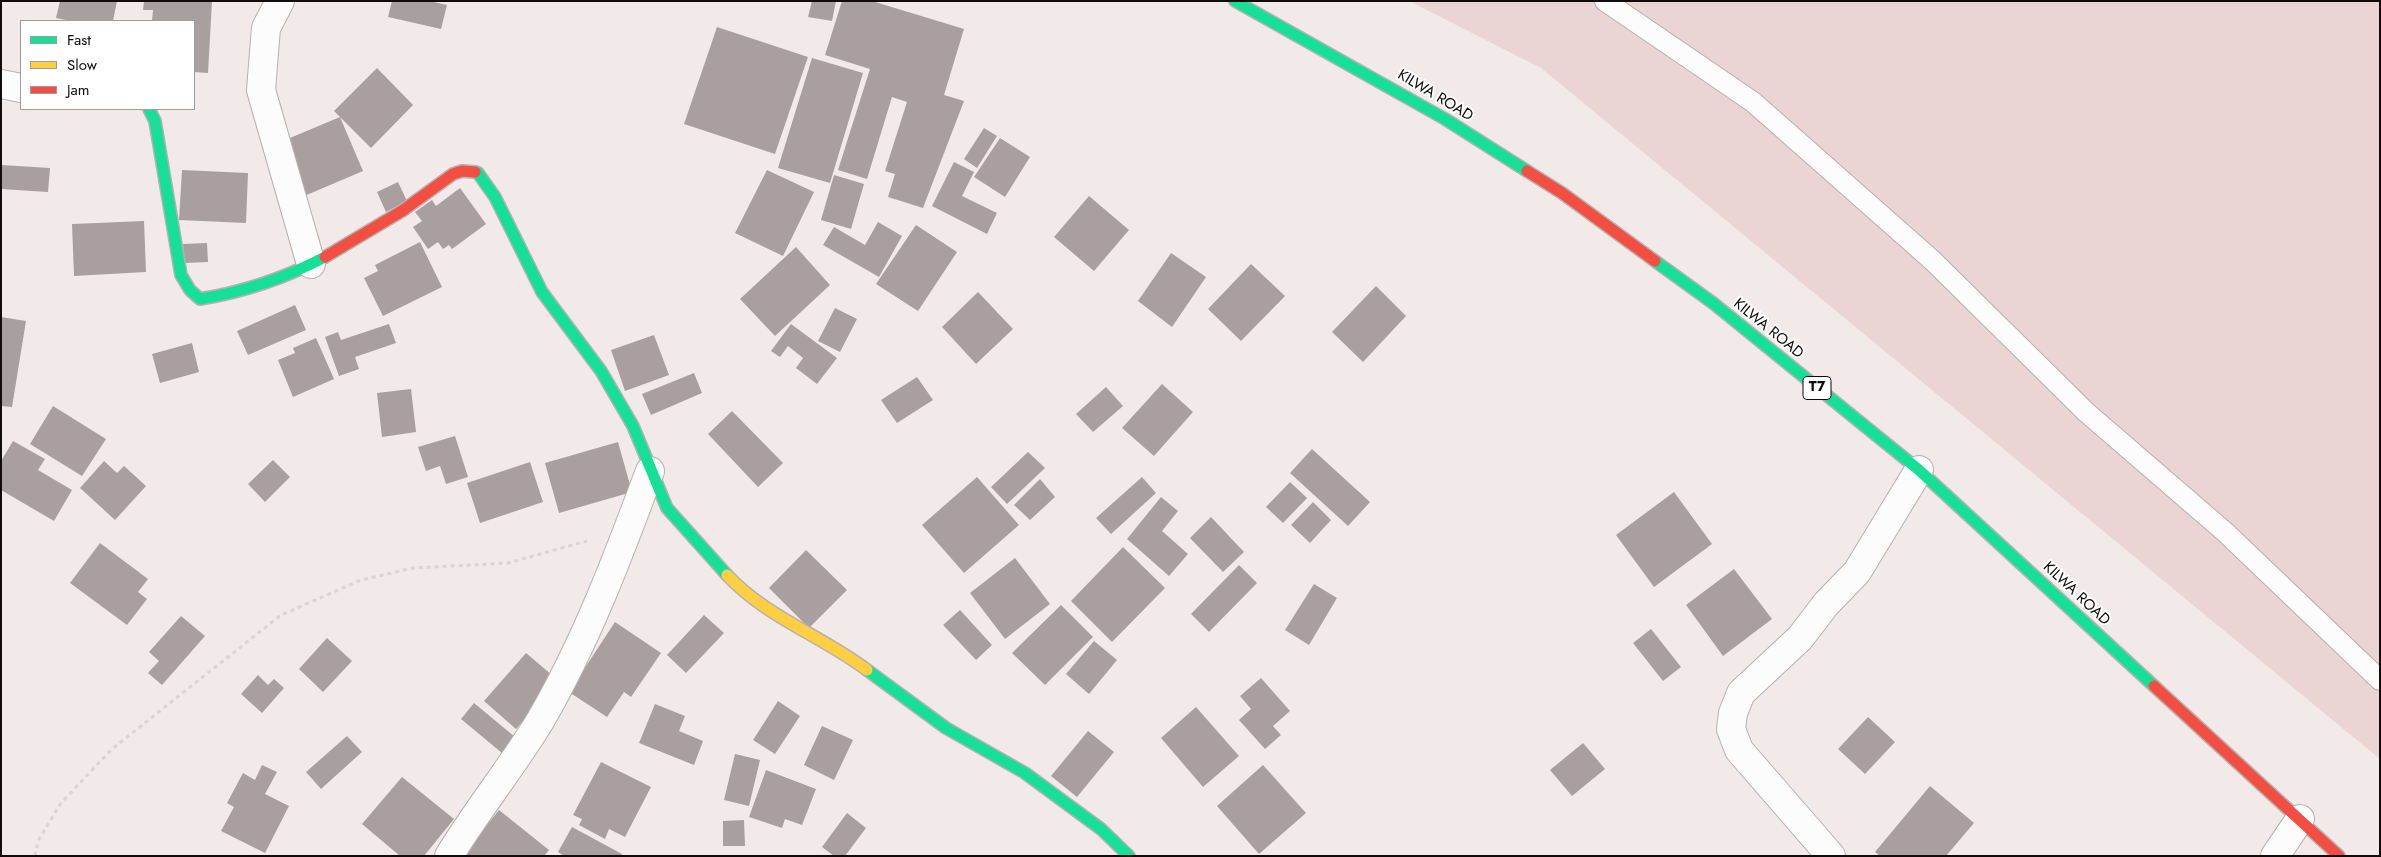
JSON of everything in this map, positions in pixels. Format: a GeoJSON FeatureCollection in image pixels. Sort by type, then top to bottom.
{"type":"FeatureCollection","features":[{"type":"Feature","properties":{"kind":"main road","name":"KILWA ROAD"},"geometry":{"type":"LineString","coordinates":[[1235,1],[1445,119],[1562,193],[1713,304],[1919,470],[2339,856]]}},
{"type":"Feature","properties":{"kind":"main road"},"geometry":{"type":"LineString","coordinates":[[150,110],[155,121],[181,276],[190,290],[200,299],[216,297],[252,286],[311,264],[420,199],[454,173],[466,170],[478,173],[495,196],[542,292],[601,371],[633,426],[650,471],[667,508],[740,589],[790,624],[861,665],[946,728],[1025,773],[1101,829],[1128,856]]}},
{"type":"Feature","properties":{"kind":"street"},"geometry":{"type":"LineString","coordinates":[[280,1],[266,28],[260,90],[311,264]]}},
{"type":"Feature","properties":{"kind":"street"},"geometry":{"type":"LineString","coordinates":[[1,84],[20,88]]}},
{"type":"Feature","properties":{"kind":"street"},"geometry":{"type":"LineString","coordinates":[[1831,856],[1740,750],[1731,729],[1733,714],[1741,693],[1800,638],[1826,604],[1857,572],[1919,470]]}},
{"type":"Feature","properties":{"kind":"street"},"geometry":{"type":"LineString","coordinates":[[449,856],[539,722],[571,664],[596,610],[650,471]]}},
{"type":"Feature","properties":{"kind":"street"},"geometry":{"type":"LineString","coordinates":[[2275,856],[2300,819]]}},
{"type":"Feature","properties":{"kind":"lane"},"geometry":{"type":"LineString","coordinates":[[1605,1],[1753,102],[1932,260],[2086,412],[2224,532],[2380,680]]}},
{"type":"Feature","properties":{"kind":"path"},"geometry":{"type":"LineString","coordinates":[[35,856],[38,841],[61,803],[112,749],[281,615],[361,580],[414,568],[508,563],[561,550],[628,528]]}},
{"type":"Feature","properties":{"kind":"shaded area"},"geometry":{"type":"Polygon","coordinates":[[[1409,1],[2380,1],[2380,759],[1541,68],[1409,1]]]}},
{"type":"Feature","properties":{"kind":"building"},"geometry":{"type":"Polygon","coordinates":[[[60,1],[117,1],[113,20],[66,20],[56,18],[60,1]]]}},
{"type":"Feature","properties":{"kind":"building"},"geometry":{"type":"Polygon","coordinates":[[[144,1],[212,1],[208,73],[195,72],[195,20],[152,20],[153,10],[143,10],[144,1]]]}},
{"type":"Feature","properties":{"kind":"building"},"geometry":{"type":"Polygon","coordinates":[[[392,1],[429,1],[447,5],[441,29],[388,17],[392,1]]]}},
{"type":"Feature","properties":{"kind":"building"},"geometry":{"type":"Polygon","coordinates":[[[812,1],[836,1],[832,21],[808,17],[812,1]]]}},
{"type":"Feature","properties":{"kind":"building"},"geometry":{"type":"Polygon","coordinates":[[[842,1],[872,1],[964,29],[944,95],[964,101],[923,208],[888,197],[895,174],[885,171],[907,102],[892,97],[867,179],[838,170],[870,69],[825,55],[842,1]]]}},
{"type":"Feature","properties":{"kind":"building"},"geometry":{"type":"Polygon","coordinates":[[[717,27],[808,57],[775,154],[684,124],[717,27]]]}},
{"type":"Feature","properties":{"kind":"building"},"geometry":{"type":"Polygon","coordinates":[[[812,58],[863,73],[830,183],[778,168],[812,58]]]}},
{"type":"Feature","properties":{"kind":"building"},"geometry":{"type":"Polygon","coordinates":[[[377,68],[413,105],[371,148],[334,111],[377,68]]]}},
{"type":"Feature","properties":{"kind":"building"},"geometry":{"type":"Polygon","coordinates":[[[340,117],[363,171],[302,197],[278,143],[340,117]]]}},
{"type":"Feature","properties":{"kind":"building"},"geometry":{"type":"Polygon","coordinates":[[[984,128],[997,136],[977,168],[964,159],[984,128]]]}},
{"type":"Feature","properties":{"kind":"building"},"geometry":{"type":"Polygon","coordinates":[[[1000,138],[1030,157],[1005,197],[974,177],[1000,138]]]}},
{"type":"Feature","properties":{"kind":"building"},"geometry":{"type":"Polygon","coordinates":[[[954,162],[974,172],[962,196],[997,213],[987,234],[932,206],[954,162]]]}},
{"type":"Feature","properties":{"kind":"building"},"geometry":{"type":"Polygon","coordinates":[[[1,165],[50,168],[48,192],[1,189],[1,165]]]}},
{"type":"Feature","properties":{"kind":"building"},"geometry":{"type":"Polygon","coordinates":[[[182,170],[248,173],[246,223],[179,220],[182,170]]]}},
{"type":"Feature","properties":{"kind":"building"},"geometry":{"type":"Polygon","coordinates":[[[767,170],[814,192],[783,256],[735,233],[767,170]]]}},
{"type":"Feature","properties":{"kind":"building"},"geometry":{"type":"Polygon","coordinates":[[[834,175],[864,184],[851,229],[821,220],[834,175]]]}},
{"type":"Feature","properties":{"kind":"building"},"geometry":{"type":"Polygon","coordinates":[[[398,182],[407,201],[386,212],[377,192],[398,182]]]}},
{"type":"Feature","properties":{"kind":"building"},"geometry":{"type":"Polygon","coordinates":[[[460,188],[486,224],[452,249],[449,245],[443,249],[438,242],[428,249],[413,227],[422,221],[415,212],[432,200],[436,206],[460,188]]]}},
{"type":"Feature","properties":{"kind":"building"},"geometry":{"type":"Polygon","coordinates":[[[1089,196],[1129,230],[1094,271],[1054,237],[1089,196]]]}},
{"type":"Feature","properties":{"kind":"building"},"geometry":{"type":"Polygon","coordinates":[[[144,221],[146,272],[74,276],[72,224],[144,221]]]}},
{"type":"Feature","properties":{"kind":"building"},"geometry":{"type":"Polygon","coordinates":[[[878,222],[902,236],[879,277],[823,245],[834,227],[865,245],[878,222]]]}},
{"type":"Feature","properties":{"kind":"building"},"geometry":{"type":"Polygon","coordinates":[[[916,225],[957,252],[918,311],[876,284],[916,225]]]}},
{"type":"Feature","properties":{"kind":"building"},"geometry":{"type":"Polygon","coordinates":[[[420,242],[442,287],[383,316],[364,278],[378,271],[375,265],[420,242]]]}},
{"type":"Feature","properties":{"kind":"building"},"geometry":{"type":"Polygon","coordinates":[[[207,243],[208,262],[184,263],[183,244],[207,243]]]}},
{"type":"Feature","properties":{"kind":"building"},"geometry":{"type":"Polygon","coordinates":[[[796,247],[830,285],[775,336],[740,299],[796,247]]]}},
{"type":"Feature","properties":{"kind":"building"},"geometry":{"type":"Polygon","coordinates":[[[1171,253],[1206,277],[1172,327],[1138,301],[1171,253]]]}},
{"type":"Feature","properties":{"kind":"building"},"geometry":{"type":"Polygon","coordinates":[[[1251,264],[1285,296],[1241,341],[1208,309],[1251,264]]]}},
{"type":"Feature","properties":{"kind":"building"},"geometry":{"type":"Polygon","coordinates":[[[1376,286],[1406,316],[1363,362],[1332,332],[1376,286]]]}},
{"type":"Feature","properties":{"kind":"building"},"geometry":{"type":"Polygon","coordinates":[[[978,292],[1013,329],[976,364],[942,327],[978,292]]]}},
{"type":"Feature","properties":{"kind":"building"},"geometry":{"type":"Polygon","coordinates":[[[295,305],[306,330],[248,355],[237,331],[295,305]]]}},
{"type":"Feature","properties":{"kind":"building"},"geometry":{"type":"Polygon","coordinates":[[[835,308],[857,319],[840,352],[818,341],[835,308]]]}},
{"type":"Feature","properties":{"kind":"building"},"geometry":{"type":"Polygon","coordinates":[[[1,317],[26,321],[12,407],[1,406],[1,317]]]}},
{"type":"Feature","properties":{"kind":"building"},"geometry":{"type":"Polygon","coordinates":[[[389,324],[396,343],[355,357],[359,369],[339,376],[325,337],[338,332],[341,340],[389,324]]]}},
{"type":"Feature","properties":{"kind":"building"},"geometry":{"type":"Polygon","coordinates":[[[791,324],[837,358],[817,384],[796,368],[803,358],[788,346],[780,357],[771,351],[791,324]]]}},
{"type":"Feature","properties":{"kind":"building"},"geometry":{"type":"Polygon","coordinates":[[[654,335],[669,375],[625,391],[611,350],[654,335]]]}},
{"type":"Feature","properties":{"kind":"building"},"geometry":{"type":"Polygon","coordinates":[[[316,338],[334,379],[293,397],[278,360],[295,353],[293,348],[316,338]]]}},
{"type":"Feature","properties":{"kind":"building"},"geometry":{"type":"Polygon","coordinates":[[[192,343],[199,372],[160,383],[152,354],[192,343]]]}},
{"type":"Feature","properties":{"kind":"building"},"geometry":{"type":"Polygon","coordinates":[[[694,373],[702,393],[651,415],[642,394],[694,373]]]}},
{"type":"Feature","properties":{"kind":"building"},"geometry":{"type":"Polygon","coordinates":[[[917,377],[933,400],[897,423],[881,400],[917,377]]]}},
{"type":"Feature","properties":{"kind":"building"},"geometry":{"type":"Polygon","coordinates":[[[1162,384],[1193,412],[1154,456],[1122,428],[1162,384]]]}},
{"type":"Feature","properties":{"kind":"building"},"geometry":{"type":"Polygon","coordinates":[[[1106,387],[1123,406],[1093,432],[1076,414],[1106,387]]]}},
{"type":"Feature","properties":{"kind":"building"},"geometry":{"type":"Polygon","coordinates":[[[411,389],[416,432],[382,437],[377,393],[411,389]]]}},
{"type":"Feature","properties":{"kind":"building"},"geometry":{"type":"Polygon","coordinates":[[[53,406],[106,439],[82,476],[30,444],[53,406]]]}},
{"type":"Feature","properties":{"kind":"building"},"geometry":{"type":"Polygon","coordinates":[[[732,411],[783,463],[758,487],[708,434],[732,411]]]}},
{"type":"Feature","properties":{"kind":"building"},"geometry":{"type":"Polygon","coordinates":[[[455,436],[468,477],[446,484],[440,466],[426,471],[418,447],[455,436]]]}},
{"type":"Feature","properties":{"kind":"building"},"geometry":{"type":"Polygon","coordinates":[[[13,441],[45,459],[38,470],[72,490],[54,521],[1,490],[1,461],[13,441]]]}},
{"type":"Feature","properties":{"kind":"building"},"geometry":{"type":"Polygon","coordinates":[[[618,442],[632,492],[559,513],[545,463],[618,442]]]}},
{"type":"Feature","properties":{"kind":"building"},"geometry":{"type":"Polygon","coordinates":[[[1312,449],[1370,502],[1348,526],[1290,473],[1312,449]]]}},
{"type":"Feature","properties":{"kind":"building"},"geometry":{"type":"Polygon","coordinates":[[[1028,452],[1045,468],[1007,504],[991,487],[1028,452]]]}},
{"type":"Feature","properties":{"kind":"building"},"geometry":{"type":"Polygon","coordinates":[[[273,460],[290,477],[265,502],[248,484],[273,460]]]}},
{"type":"Feature","properties":{"kind":"building"},"geometry":{"type":"Polygon","coordinates":[[[104,461],[117,473],[124,466],[146,486],[115,520],[80,488],[104,461]]]}},
{"type":"Feature","properties":{"kind":"building"},"geometry":{"type":"Polygon","coordinates":[[[530,462],[543,502],[480,523],[467,483],[530,462]]]}},
{"type":"Feature","properties":{"kind":"building"},"geometry":{"type":"Polygon","coordinates":[[[977,477],[1019,525],[964,573],[922,525],[977,477]]]}},
{"type":"Feature","properties":{"kind":"building"},"geometry":{"type":"Polygon","coordinates":[[[1142,477],[1156,493],[1111,534],[1096,518],[1142,477]]]}},
{"type":"Feature","properties":{"kind":"building"},"geometry":{"type":"Polygon","coordinates":[[[1040,479],[1055,497],[1030,520],[1014,505],[1040,479]]]}},
{"type":"Feature","properties":{"kind":"building"},"geometry":{"type":"Polygon","coordinates":[[[1290,482],[1307,498],[1283,523],[1266,507],[1290,482]]]}},
{"type":"Feature","properties":{"kind":"building"},"geometry":{"type":"Polygon","coordinates":[[[1674,492],[1712,544],[1654,587],[1616,535],[1674,492]]]}},
{"type":"Feature","properties":{"kind":"building"},"geometry":{"type":"Polygon","coordinates":[[[1161,497],[1178,511],[1162,531],[1188,554],[1169,576],[1127,539],[1161,497]]]}},
{"type":"Feature","properties":{"kind":"building"},"geometry":{"type":"Polygon","coordinates":[[[1313,502],[1331,520],[1310,543],[1291,525],[1313,502]]]}},
{"type":"Feature","properties":{"kind":"building"},"geometry":{"type":"Polygon","coordinates":[[[1211,517],[1244,552],[1223,572],[1190,538],[1211,517]]]}},
{"type":"Feature","properties":{"kind":"building"},"geometry":{"type":"Polygon","coordinates":[[[100,543],[148,579],[138,592],[147,599],[127,625],[70,583],[100,543]]]}},
{"type":"Feature","properties":{"kind":"building"},"geometry":{"type":"Polygon","coordinates":[[[1123,547],[1165,588],[1112,642],[1071,601],[1123,547]]]}},
{"type":"Feature","properties":{"kind":"building"},"geometry":{"type":"Polygon","coordinates":[[[806,550],[847,590],[809,628],[769,588],[806,550]]]}},
{"type":"Feature","properties":{"kind":"building"},"geometry":{"type":"Polygon","coordinates":[[[1015,558],[1050,604],[1005,639],[970,593],[1015,558]]]}},
{"type":"Feature","properties":{"kind":"building"},"geometry":{"type":"Polygon","coordinates":[[[1239,565],[1257,583],[1209,632],[1191,614],[1239,565]]]}},
{"type":"Feature","properties":{"kind":"building"},"geometry":{"type":"Polygon","coordinates":[[[1734,569],[1772,619],[1723,656],[1686,605],[1734,569]]]}},
{"type":"Feature","properties":{"kind":"building"},"geometry":{"type":"Polygon","coordinates":[[[1314,584],[1337,598],[1309,645],[1285,630],[1314,584]]]}},
{"type":"Feature","properties":{"kind":"building"},"geometry":{"type":"Polygon","coordinates":[[[1061,605],[1093,637],[1045,685],[1012,653],[1061,605]]]}},
{"type":"Feature","properties":{"kind":"building"},"geometry":{"type":"Polygon","coordinates":[[[960,610],[992,645],[976,660],[943,625],[960,610]]]}},
{"type":"Feature","properties":{"kind":"building"},"geometry":{"type":"Polygon","coordinates":[[[704,615],[724,633],[686,673],[667,655],[704,615]]]}},
{"type":"Feature","properties":{"kind":"building"},"geometry":{"type":"Polygon","coordinates":[[[181,616],[205,636],[162,685],[148,673],[159,661],[149,652],[181,616]]]}},
{"type":"Feature","properties":{"kind":"building"},"geometry":{"type":"Polygon","coordinates":[[[615,622],[661,653],[631,697],[624,692],[607,717],[569,692],[615,622]]]}},
{"type":"Feature","properties":{"kind":"building"},"geometry":{"type":"Polygon","coordinates":[[[1651,629],[1681,667],[1663,681],[1633,643],[1651,629]]]}},
{"type":"Feature","properties":{"kind":"building"},"geometry":{"type":"Polygon","coordinates":[[[327,638],[352,661],[323,692],[299,669],[327,638]]]}},
{"type":"Feature","properties":{"kind":"building"},"geometry":{"type":"Polygon","coordinates":[[[1094,641],[1117,660],[1089,694],[1066,674],[1094,641]]]}},
{"type":"Feature","properties":{"kind":"building"},"geometry":{"type":"Polygon","coordinates":[[[526,653],[559,681],[516,729],[484,701],[526,653]]]}},
{"type":"Feature","properties":{"kind":"building"},"geometry":{"type":"Polygon","coordinates":[[[258,675],[268,685],[274,679],[284,688],[262,713],[241,694],[258,675]]]}},
{"type":"Feature","properties":{"kind":"building"},"geometry":{"type":"Polygon","coordinates":[[[1261,678],[1290,711],[1273,726],[1281,735],[1265,749],[1239,720],[1251,709],[1240,696],[1261,678]]]}},
{"type":"Feature","properties":{"kind":"building"},"geometry":{"type":"Polygon","coordinates":[[[778,701],[800,716],[775,754],[753,740],[778,701]]]}},
{"type":"Feature","properties":{"kind":"building"},"geometry":{"type":"Polygon","coordinates":[[[474,703],[515,737],[502,753],[461,719],[474,703]]]}},
{"type":"Feature","properties":{"kind":"building"},"geometry":{"type":"Polygon","coordinates":[[[655,704],[685,716],[679,731],[703,741],[694,765],[639,743],[655,704]]]}},
{"type":"Feature","properties":{"kind":"building"},"geometry":{"type":"Polygon","coordinates":[[[1196,707],[1239,756],[1203,787],[1161,738],[1196,707]]]}},
{"type":"Feature","properties":{"kind":"building"},"geometry":{"type":"Polygon","coordinates":[[[1868,717],[1895,742],[1865,774],[1838,749],[1868,717]]]}},
{"type":"Feature","properties":{"kind":"building"},"geometry":{"type":"Polygon","coordinates":[[[822,726],[853,740],[834,780],[804,765],[822,726]]]}},
{"type":"Feature","properties":{"kind":"building"},"geometry":{"type":"Polygon","coordinates":[[[1088,731],[1114,752],[1077,797],[1051,776],[1088,731]]]}},
{"type":"Feature","properties":{"kind":"building"},"geometry":{"type":"Polygon","coordinates":[[[347,736],[362,752],[321,789],[306,772],[347,736]]]}},
{"type":"Feature","properties":{"kind":"building"},"geometry":{"type":"Polygon","coordinates":[[[1583,743],[1605,769],[1572,796],[1550,770],[1583,743]]]}},
{"type":"Feature","properties":{"kind":"building"},"geometry":{"type":"Polygon","coordinates":[[[735,754],[760,760],[749,806],[724,800],[735,754]]]}},
{"type":"Feature","properties":{"kind":"building"},"geometry":{"type":"Polygon","coordinates":[[[601,762],[651,787],[625,837],[609,829],[605,839],[579,825],[582,819],[573,815],[601,762]]]}},
{"type":"Feature","properties":{"kind":"building"},"geometry":{"type":"Polygon","coordinates":[[[262,765],[277,772],[265,794],[289,806],[265,853],[221,831],[234,807],[227,803],[243,773],[255,780],[262,765]]]}},
{"type":"Feature","properties":{"kind":"building"},"geometry":{"type":"Polygon","coordinates":[[[1263,765],[1306,813],[1259,854],[1217,806],[1263,765]]]}},
{"type":"Feature","properties":{"kind":"building"},"geometry":{"type":"Polygon","coordinates":[[[766,770],[816,789],[802,825],[785,819],[782,828],[749,817],[766,770]]]}},
{"type":"Feature","properties":{"kind":"building"},"geometry":{"type":"Polygon","coordinates":[[[402,777],[454,819],[424,856],[400,856],[362,824],[402,777]]]}},
{"type":"Feature","properties":{"kind":"building"},"geometry":{"type":"Polygon","coordinates":[[[1930,786],[1974,823],[1946,856],[1880,856],[1875,852],[1930,786]]]}},
{"type":"Feature","properties":{"kind":"building"},"geometry":{"type":"Polygon","coordinates":[[[499,810],[549,850],[544,856],[462,856],[499,810]]]}},
{"type":"Feature","properties":{"kind":"building"},"geometry":{"type":"Polygon","coordinates":[[[847,813],[866,828],[845,856],[834,856],[822,847],[847,813]]]}},
{"type":"Feature","properties":{"kind":"building"},"geometry":{"type":"Polygon","coordinates":[[[744,820],[745,846],[723,846],[723,821],[744,820]]]}},
{"type":"Feature","properties":{"kind":"building"},"geometry":{"type":"Polygon","coordinates":[[[572,827],[622,854],[621,856],[564,856],[558,852],[572,827]]]}},
{"type":"Feature","properties":{"kind":"traffic: fast"},"geometry":{"type":"LineString","coordinates":[[1235,1],[1445,119],[1527,171]]}},
{"type":"Feature","properties":{"kind":"traffic: fast"},"geometry":{"type":"LineString","coordinates":[[150,110],[155,121],[181,275],[190,290],[200,299],[264,283],[325,257]]}},
{"type":"Feature","properties":{"kind":"traffic: fast"},"geometry":{"type":"LineString","coordinates":[[475,172],[478,173],[495,197],[542,292],[601,371],[633,426],[667,508],[727,575]]}},
{"type":"Feature","properties":{"kind":"traffic: fast"},"geometry":{"type":"LineString","coordinates":[[1655,261],[1713,303],[1919,470],[2154,686]]}},
{"type":"Feature","properties":{"kind":"traffic: fast"},"geometry":{"type":"LineString","coordinates":[[867,670],[946,728],[1025,773],[1101,829],[1129,856]]}},
{"type":"Feature","properties":{"kind":"traffic: slow"},"geometry":{"type":"LineString","coordinates":[[727,575],[759,603],[867,670]]}},
{"type":"Feature","properties":{"kind":"traffic: jam"},"geometry":{"type":"LineString","coordinates":[[325,257],[402,211],[453,174],[462,171],[475,172]]}},
{"type":"Feature","properties":{"kind":"traffic: jam"},"geometry":{"type":"LineString","coordinates":[[1527,171],[1562,193],[1655,261]]}},
{"type":"Feature","properties":{"kind":"traffic: jam"},"geometry":{"type":"LineString","coordinates":[[2154,686],[2339,856]]}}]}
